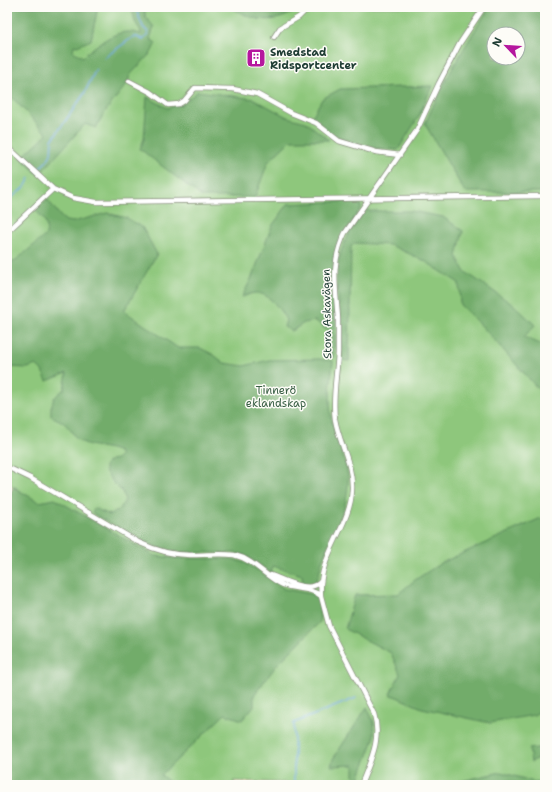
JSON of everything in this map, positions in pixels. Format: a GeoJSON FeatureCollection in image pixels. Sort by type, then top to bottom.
{"type":"FeatureCollection","features":[{"type":"Feature","properties":{"kind":"street"},"geometry":{"type":"LineString","coordinates":[[274,37],[280,28],[299,17],[309,7]]}},
{"type":"Feature","properties":{"kind":"street","name":"Stora Askavägen"},"geometry":{"type":"LineString","coordinates":[[361,785],[376,740],[378,728],[374,714],[329,626],[321,596],[321,581],[326,559],[348,512],[352,494],[350,467],[337,428],[335,412],[334,397],[338,353],[338,320],[334,267],[342,239],[417,130],[460,43],[484,7]]}},
{"type":"Feature","properties":{"kind":"street"},"geometry":{"type":"LineString","coordinates":[[129,81],[150,92],[168,105],[179,104],[184,101],[195,88],[233,89],[257,94],[303,118],[316,123],[339,141],[376,152],[400,155]]}},
{"type":"Feature","properties":{"kind":"street"},"geometry":{"type":"LineString","coordinates":[[7,146],[52,189],[73,198],[96,202],[545,196]]}},
{"type":"Feature","properties":{"kind":"street"},"geometry":{"type":"LineString","coordinates":[[7,232],[52,189]]}},
{"type":"Feature","properties":{"kind":"street"},"geometry":{"type":"LineString","coordinates":[[7,467],[30,478],[138,542],[152,548],[167,553],[181,555],[233,555],[248,560],[267,573],[289,583],[308,587],[316,586],[321,581]]}},
{"type":"Feature","properties":{"kind":"street"},"geometry":{"type":"LineString","coordinates":[[267,573],[274,580],[283,585],[314,592],[321,596]]}},
{"type":"Feature","properties":{"kind":"green space","name":"Tinnerö eklandskap"},"geometry":{"type":"Polygon","coordinates":[[[7,7],[545,7],[545,785],[353,785],[233,781],[236,785],[7,785],[7,510],[17,488],[7,484],[7,7]]]}},
{"type":"Feature","properties":{"kind":"green space"},"geometry":{"type":"Polygon","coordinates":[[[7,7],[98,7],[91,40],[77,46],[74,45],[73,51],[83,57],[98,44],[117,34],[123,32],[134,32],[141,34],[140,29],[128,7],[147,7],[145,10],[145,16],[154,27],[150,39],[156,43],[151,53],[131,74],[126,85],[104,113],[96,128],[85,124],[39,175],[21,158],[47,134],[7,92],[7,7]]]}},
{"type":"Feature","properties":{"kind":"green space"},"geometry":{"type":"Polygon","coordinates":[[[230,7],[300,7],[283,17],[265,20],[248,16],[230,7]]]}},
{"type":"Feature","properties":{"kind":"green space"},"geometry":{"type":"Polygon","coordinates":[[[490,7],[545,7],[545,192],[465,192],[425,124],[463,50],[490,7]]]}},
{"type":"Feature","properties":{"kind":"green space"},"geometry":{"type":"Polygon","coordinates":[[[432,86],[419,116],[398,150],[364,147],[334,135],[312,117],[322,99],[340,89],[432,86]]]}},
{"type":"Feature","properties":{"kind":"green space"},"geometry":{"type":"Polygon","coordinates":[[[198,91],[254,99],[287,117],[306,122],[329,140],[291,140],[268,162],[255,197],[202,197],[140,149],[144,139],[147,97],[167,108],[182,104],[198,91]]]}},
{"type":"Feature","properties":{"kind":"green space"},"geometry":{"type":"Polygon","coordinates":[[[47,199],[66,221],[73,222],[107,213],[127,218],[142,227],[157,254],[124,311],[178,348],[200,348],[214,355],[224,363],[244,366],[269,360],[319,359],[333,361],[330,407],[334,429],[348,478],[346,500],[343,510],[315,583],[303,584],[302,575],[273,566],[271,573],[245,555],[235,553],[170,552],[134,538],[92,513],[94,508],[110,515],[120,509],[125,500],[122,491],[115,485],[105,471],[105,465],[111,460],[117,459],[121,455],[119,452],[114,450],[80,441],[65,424],[51,416],[51,407],[54,398],[64,389],[67,373],[47,381],[41,369],[36,365],[28,368],[7,367],[7,263],[15,261],[46,235],[45,221],[35,210],[47,199]]]}},
{"type":"Feature","properties":{"kind":"green space"},"geometry":{"type":"Polygon","coordinates":[[[353,201],[360,203],[361,208],[338,246],[333,266],[335,341],[333,359],[329,349],[327,331],[316,321],[304,323],[292,331],[284,327],[286,320],[277,306],[269,298],[260,293],[252,293],[242,297],[252,277],[272,226],[288,204],[353,201]]]}},
{"type":"Feature","properties":{"kind":"green space"},"geometry":{"type":"Polygon","coordinates":[[[366,209],[369,211],[411,211],[443,217],[463,231],[457,256],[464,271],[515,306],[535,325],[524,337],[545,346],[545,395],[479,323],[460,305],[459,283],[423,260],[390,245],[354,243],[351,247],[349,361],[340,360],[337,284],[339,258],[352,228],[366,209]]]}},
{"type":"Feature","properties":{"kind":"green space"},"geometry":{"type":"Polygon","coordinates":[[[13,487],[39,502],[55,499],[155,556],[174,558],[231,559],[243,562],[258,570],[284,589],[311,594],[319,600],[320,622],[276,666],[254,695],[254,706],[242,720],[225,714],[161,775],[173,785],[7,785],[7,502],[13,487]]]}},
{"type":"Feature","properties":{"kind":"green space"},"geometry":{"type":"Polygon","coordinates":[[[541,518],[545,522],[545,708],[534,715],[490,723],[422,708],[390,694],[400,674],[391,653],[345,629],[355,595],[398,594],[415,580],[441,563],[541,518]]]}},
{"type":"Feature","properties":{"kind":"green space"},"geometry":{"type":"Polygon","coordinates":[[[367,707],[374,723],[374,739],[359,779],[354,777],[354,765],[331,766],[333,759],[367,707]]]}},
{"type":"Feature","properties":{"kind":"green space"},"geometry":{"type":"Polygon","coordinates":[[[545,747],[545,758],[540,757],[531,762],[529,749],[545,747]]]}},
{"type":"Feature","properties":{"kind":"green space"},"geometry":{"type":"Polygon","coordinates":[[[501,772],[545,785],[444,785],[501,772]]]}},
{"type":"Feature","properties":{"kind":"waterway"},"geometry":{"type":"LineString","coordinates":[[104,58],[133,37],[143,40],[148,34],[143,27],[135,7]]}},
{"type":"Feature","properties":{"kind":"waterway"},"geometry":{"type":"LineString","coordinates":[[37,170],[47,161],[51,154],[52,140],[84,94],[96,69]]}},
{"type":"Feature","properties":{"kind":"waterway"},"geometry":{"type":"LineString","coordinates":[[7,201],[25,187],[30,178]]}},
{"type":"Feature","properties":{"kind":"waterway"},"geometry":{"type":"LineString","coordinates":[[294,785],[294,723],[356,698]]}},
{"type":"Feature","properties":{"kind":"waterway"},"geometry":{"type":"LineString","coordinates":[[345,785],[350,785]]}},
{"type":"Feature","properties":{"kind":"place","name":"Smedstad Ridsportcenter"},"geometry":{"type":"Point","coordinates":[256,58]}}]}
